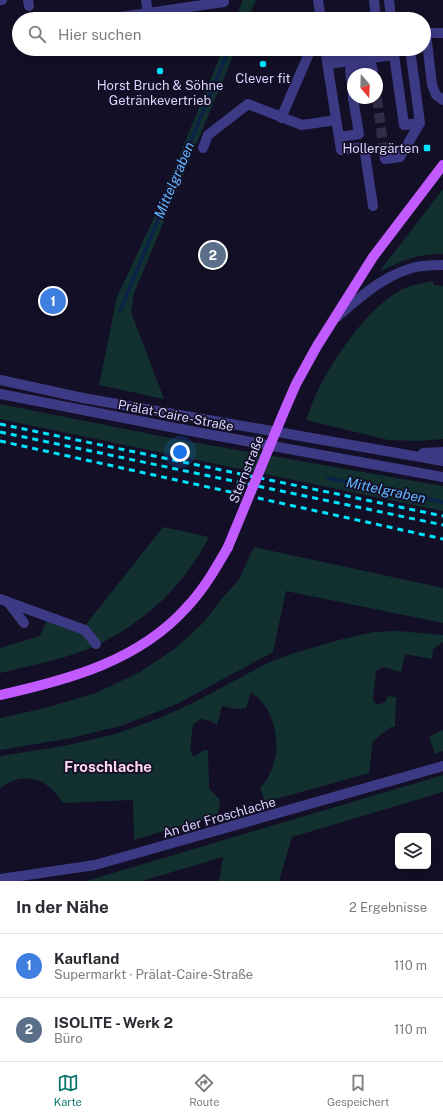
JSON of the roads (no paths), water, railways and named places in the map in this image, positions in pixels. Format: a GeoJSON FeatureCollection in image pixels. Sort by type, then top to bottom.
{"type":"FeatureCollection","features":[{"type":"Feature","properties":{"kind":"main road","name":"Sternstraße"},"geometry":{"type":"LineString","coordinates":[[0,695],[47,685],[92,670],[116,659],[154,636],[187,607],[211,576],[228,547],[296,384],[373,257],[443,165]]}},
{"type":"Feature","properties":{"kind":"street"},"geometry":{"type":"LineString","coordinates":[[146,0],[148,12]]}},
{"type":"Feature","properties":{"kind":"street"},"geometry":{"type":"LineString","coordinates":[[318,0],[320,12]]}},
{"type":"Feature","properties":{"kind":"street"},"geometry":{"type":"LineString","coordinates":[[374,0],[375,12]]}},
{"type":"Feature","properties":{"kind":"street"},"geometry":{"type":"LineString","coordinates":[[389,0],[390,12]]}},
{"type":"Feature","properties":{"kind":"street"},"geometry":{"type":"LineString","coordinates":[[155,12],[224,2]]}},
{"type":"Feature","properties":{"kind":"street"},"geometry":{"type":"LineString","coordinates":[[431,33],[443,33]]}},
{"type":"Feature","properties":{"kind":"street"},"geometry":{"type":"LineString","coordinates":[[281,118],[308,56]]}},
{"type":"Feature","properties":{"kind":"street"},"geometry":{"type":"LineString","coordinates":[[326,56],[341,150],[364,147],[373,206]]}},
{"type":"Feature","properties":{"kind":"street"},"geometry":{"type":"LineString","coordinates":[[395,56],[404,125],[420,123]]}},
{"type":"Feature","properties":{"kind":"street"},"geometry":{"type":"LineString","coordinates":[[384,152],[385,159],[400,157],[420,123],[411,56]]}},
{"type":"Feature","properties":{"kind":"street"},"geometry":{"type":"LineString","coordinates":[[428,56],[432,86],[436,95],[443,100]]}},
{"type":"Feature","properties":{"kind":"street"},"geometry":{"type":"LineString","coordinates":[[202,148],[208,135],[248,104],[302,125],[336,120]]}},
{"type":"Feature","properties":{"kind":"street"},"geometry":{"type":"LineString","coordinates":[[339,137],[359,134],[355,104]]}},
{"type":"Feature","properties":{"kind":"street"},"geometry":{"type":"LineString","coordinates":[[334,320],[363,295],[382,282],[412,268],[429,265],[443,265]]}},
{"type":"Feature","properties":{"kind":"street","name":"Prälat-Caire-Straße"},"geometry":{"type":"LineString","coordinates":[[0,380],[83,398],[443,461]]}},
{"type":"Feature","properties":{"kind":"street","name":"Prälat-Caire-Straße"},"geometry":{"type":"LineString","coordinates":[[0,394],[196,432],[443,477]]}},
{"type":"Feature","properties":{"kind":"street"},"geometry":{"type":"LineString","coordinates":[[80,410],[83,398]]}},
{"type":"Feature","properties":{"kind":"street"},"geometry":{"type":"LineString","coordinates":[[196,432],[199,418]]}},
{"type":"Feature","properties":{"kind":"street"},"geometry":{"type":"LineString","coordinates":[[404,454],[443,452]]}},
{"type":"Feature","properties":{"kind":"street"},"geometry":{"type":"LineString","coordinates":[[4,600],[24,623]]}},
{"type":"Feature","properties":{"kind":"street"},"geometry":{"type":"LineString","coordinates":[[4,600],[85,630],[96,644]]}},
{"type":"Feature","properties":{"kind":"street","name":"An der Froschlache"},"geometry":{"type":"LineString","coordinates":[[0,879],[94,865],[443,766]]}},
{"type":"Feature","properties":{"kind":"waterway","name":"Mittelgraben"},"geometry":{"type":"LineString","coordinates":[[120,311],[226,56]]}},
{"type":"Feature","properties":{"kind":"waterway","name":"Mittelgraben"},"geometry":{"type":"LineString","coordinates":[[328,478],[443,502]]}},
{"type":"Feature","properties":{"kind":"tunnel"},"geometry":{"type":"LineString","coordinates":[[378,104],[384,152]]}},
{"type":"Feature","properties":{"kind":"railway"},"geometry":{"type":"LineString","coordinates":[[0,424],[443,516]]}},
{"type":"Feature","properties":{"kind":"railway"},"geometry":{"type":"LineString","coordinates":[[0,432],[443,525]]}},
{"type":"Feature","properties":{"kind":"railway"},"geometry":{"type":"LineString","coordinates":[[0,441],[443,539]]}},
{"type":"Feature","properties":{"kind":"place","name":"Clever fit"},"geometry":{"type":"Point","coordinates":[263,64]}},
{"type":"Feature","properties":{"kind":"place","name":"Horst Bruch & Söhne Getränkevertrieb"},"geometry":{"type":"Point","coordinates":[160,71]}},
{"type":"Feature","properties":{"kind":"place","name":"Hollergärten"},"geometry":{"type":"Point","coordinates":[427,148]}},
{"type":"Feature","properties":{"kind":"place","name":"ISOLITE - Werk 2"},"geometry":{"type":"Point","coordinates":[213,255]}},
{"type":"Feature","properties":{"kind":"place","name":"Kaufland"},"geometry":{"type":"Point","coordinates":[53,301]}},
{"type":"Feature","properties":{"kind":"district","name":"Froschlache"},"geometry":{"type":"Point","coordinates":[108,767]}}]}
